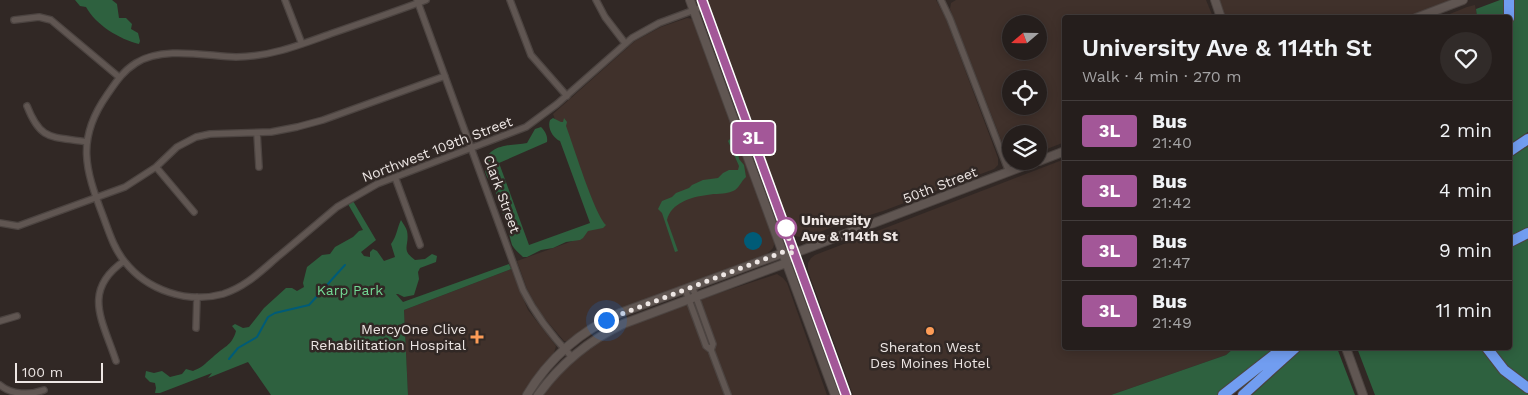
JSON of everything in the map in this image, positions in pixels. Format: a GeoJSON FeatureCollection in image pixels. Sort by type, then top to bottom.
{"type":"FeatureCollection","features":[{"type":"Feature","properties":{"kind":"highway"},"geometry":{"type":"LineString","coordinates":[[1509,0],[1509,15]]}},
{"type":"Feature","properties":{"kind":"highway"},"geometry":{"type":"LineString","coordinates":[[1512,150],[1528,139]]}},
{"type":"Feature","properties":{"kind":"highway"},"geometry":{"type":"LineString","coordinates":[[1512,241],[1528,233]]}},
{"type":"Feature","properties":{"kind":"highway"},"geometry":{"type":"LineString","coordinates":[[1223,395],[1281,350]]}},
{"type":"Feature","properties":{"kind":"highway"},"geometry":{"type":"LineString","coordinates":[[1243,395],[1293,350]]}},
{"type":"Feature","properties":{"kind":"highway"},"geometry":{"type":"LineString","coordinates":[[1489,350],[1504,370],[1528,388]]}},
{"type":"Feature","properties":{"kind":"main road"},"geometry":{"type":"LineString","coordinates":[[690,0],[834,395]]}},
{"type":"Feature","properties":{"kind":"main road"},"geometry":{"type":"LineString","coordinates":[[1215,0],[1220,15]]}},
{"type":"Feature","properties":{"kind":"main road"},"geometry":{"type":"LineString","coordinates":[[1424,15],[1463,0]]}},
{"type":"Feature","properties":{"kind":"main road"},"geometry":{"type":"LineString","coordinates":[[703,3],[846,395]]}},
{"type":"Feature","properties":{"kind":"main road","name":"50th Street"},"geometry":{"type":"LineString","coordinates":[[1047,157],[1062,151]]}},
{"type":"Feature","properties":{"kind":"main road","name":"50th Street"},"geometry":{"type":"LineString","coordinates":[[794,253],[1013,170]]}},
{"type":"Feature","properties":{"kind":"main road"},"geometry":{"type":"LineString","coordinates":[[527,395],[549,364],[564,349],[583,334],[606,320],[783,252],[794,253]]}},
{"type":"Feature","properties":{"kind":"main road"},"geometry":{"type":"LineString","coordinates":[[538,395],[572,356],[588,343],[623,324],[786,263],[794,253]]}},
{"type":"Feature","properties":{"kind":"main road"},"geometry":{"type":"LineString","coordinates":[[1347,350],[1363,395]]}},
{"type":"Feature","properties":{"kind":"street"},"geometry":{"type":"LineString","coordinates":[[285,0],[302,44]]}},
{"type":"Feature","properties":{"kind":"street","name":"Northwest 109th Street"},"geometry":{"type":"LineString","coordinates":[[426,0],[418,1],[274,53],[238,57],[162,54],[140,61],[120,77],[95,115],[87,142],[88,173],[110,236],[124,261],[136,274],[151,285],[169,292],[197,297],[223,294],[244,285],[337,207],[377,184],[526,127],[539,120],[625,43],[645,30],[694,10],[703,3]]}},
{"type":"Feature","properties":{"kind":"street"},"geometry":{"type":"LineString","coordinates":[[510,0],[531,55],[567,96]]}},
{"type":"Feature","properties":{"kind":"street"},"geometry":{"type":"LineString","coordinates":[[596,0],[605,17],[625,43]]}},
{"type":"Feature","properties":{"kind":"street"},"geometry":{"type":"LineString","coordinates":[[942,0],[1008,172]]}},
{"type":"Feature","properties":{"kind":"street","name":"Clark Street"},"geometry":{"type":"LineString","coordinates":[[418,1],[523,290],[532,309],[545,328],[572,356]]}},
{"type":"Feature","properties":{"kind":"street"},"geometry":{"type":"LineString","coordinates":[[14,20],[39,16],[51,20],[120,77]]}},
{"type":"Feature","properties":{"kind":"street"},"geometry":{"type":"LineString","coordinates":[[0,223],[12,226],[26,224],[125,187],[156,167],[177,147],[196,137],[210,134],[257,133],[297,127],[323,120],[445,76]]}},
{"type":"Feature","properties":{"kind":"street"},"geometry":{"type":"LineString","coordinates":[[27,106],[33,123],[45,134],[87,142]]}},
{"type":"Feature","properties":{"kind":"street"},"geometry":{"type":"LineString","coordinates":[[257,133],[259,167]]}},
{"type":"Feature","properties":{"kind":"street"},"geometry":{"type":"LineString","coordinates":[[156,167],[194,212]]}},
{"type":"Feature","properties":{"kind":"street"},"geometry":{"type":"LineString","coordinates":[[395,177],[420,245]]}},
{"type":"Feature","properties":{"kind":"street"},"geometry":{"type":"LineString","coordinates":[[116,361],[100,314],[98,298],[100,286],[107,275],[124,261]]}},
{"type":"Feature","properties":{"kind":"street"},"geometry":{"type":"LineString","coordinates":[[689,287],[706,346],[711,350],[728,395]]}},
{"type":"Feature","properties":{"kind":"street"},"geometry":{"type":"LineString","coordinates":[[196,328],[197,297]]}},
{"type":"Feature","properties":{"kind":"street"},"geometry":{"type":"LineString","coordinates":[[0,321],[17,316]]}},
{"type":"Feature","properties":{"kind":"street"},"geometry":{"type":"LineString","coordinates":[[0,386],[6,390],[26,394],[44,390]]}},
{"type":"Feature","properties":{"kind":"shaded area"},"geometry":{"type":"Polygon","coordinates":[[[706,0],[936,0],[946,19],[998,158],[998,165],[994,169],[883,211],[840,224],[805,238],[795,236],[790,231],[706,0]]]}},
{"type":"Feature","properties":{"kind":"shaded area"},"geometry":{"type":"Polygon","coordinates":[[[956,0],[1206,0],[1212,15],[1062,15],[1062,143],[1047,149],[1047,125],[1002,125],[1002,142],[950,9],[951,3],[956,0]]]}},
{"type":"Feature","properties":{"kind":"shaded area"},"geometry":{"type":"Polygon","coordinates":[[[1215,0],[1463,0],[1424,15],[1220,15],[1215,0]]]}},
{"type":"Feature","properties":{"kind":"shaded area"},"geometry":{"type":"Polygon","coordinates":[[[1475,5],[1477,15],[1447,15],[1475,5]]]}},
{"type":"Feature","properties":{"kind":"shaded area"},"geometry":{"type":"Polygon","coordinates":[[[687,18],[693,19],[696,23],[772,233],[775,242],[773,248],[766,255],[611,313],[567,341],[564,341],[540,313],[527,289],[517,261],[581,238],[593,225],[553,114],[635,41],[661,27],[687,18]]]}},
{"type":"Feature","properties":{"kind":"shaded area"},"geometry":{"type":"Polygon","coordinates":[[[1062,160],[1062,350],[1232,350],[1226,355],[1111,395],[853,395],[808,271],[808,263],[811,258],[1036,170],[1047,170],[1047,166],[1062,160]]]}},
{"type":"Feature","properties":{"kind":"shaded area","name":"MercyOne Clive Rehabilitation Hospital"},"geometry":{"type":"Polygon","coordinates":[[[511,269],[528,310],[556,346],[554,353],[535,376],[523,395],[408,395],[404,310],[511,269]]]}},
{"type":"Feature","properties":{"kind":"shaded area"},"geometry":{"type":"Polygon","coordinates":[[[777,274],[787,283],[827,395],[541,395],[581,352],[613,332],[683,305],[777,274]]]}},
{"type":"Feature","properties":{"kind":"green space"},"geometry":{"type":"Polygon","coordinates":[[[75,0],[112,0],[117,4],[119,18],[126,18],[132,24],[131,29],[138,33],[139,44],[124,39],[109,30],[90,14],[86,7],[80,6],[75,0]]]}},
{"type":"Feature","properties":{"kind":"green space"},"geometry":{"type":"Polygon","coordinates":[[[1500,0],[1507,0],[1506,15],[1477,15],[1476,9],[1500,0]]]}},
{"type":"Feature","properties":{"kind":"green space"},"geometry":{"type":"Polygon","coordinates":[[[1513,0],[1528,0],[1528,132],[1512,143],[1512,34],[1513,0]]]}},
{"type":"Feature","properties":{"kind":"green space"},"geometry":{"type":"Polygon","coordinates":[[[553,118],[563,122],[564,118],[567,122],[566,126],[590,194],[606,225],[603,228],[588,231],[580,240],[566,242],[523,257],[512,245],[494,184],[489,179],[485,168],[489,154],[494,150],[500,147],[527,143],[535,129],[541,127],[547,136],[547,142],[499,163],[529,245],[590,223],[560,141],[557,140],[550,129],[549,123],[553,118]]]}},
{"type":"Feature","properties":{"kind":"green space"},"geometry":{"type":"Polygon","coordinates":[[[730,139],[735,142],[739,159],[744,165],[746,177],[737,189],[733,191],[695,197],[682,202],[673,209],[667,220],[678,251],[675,252],[662,213],[658,209],[662,201],[692,185],[703,180],[718,178],[729,170],[738,170],[739,166],[728,141],[730,139]]]}},
{"type":"Feature","properties":{"kind":"green space"},"geometry":{"type":"Polygon","coordinates":[[[1528,146],[1528,230],[1512,238],[1512,157],[1528,146]]]}},
{"type":"Feature","properties":{"kind":"green space","name":"Karp Park"},"geometry":{"type":"Polygon","coordinates":[[[353,201],[376,240],[361,252],[364,256],[370,257],[370,252],[373,249],[377,251],[384,261],[395,257],[391,244],[401,220],[407,231],[407,250],[410,256],[415,260],[425,259],[432,254],[437,256],[436,262],[420,268],[414,295],[404,297],[396,294],[403,302],[509,264],[511,269],[404,310],[408,395],[271,395],[248,362],[208,378],[212,373],[160,393],[155,393],[155,383],[150,382],[145,377],[146,371],[154,373],[162,371],[170,377],[182,374],[186,369],[193,371],[202,366],[232,340],[236,331],[232,326],[235,324],[243,328],[249,327],[264,308],[286,288],[292,288],[297,291],[304,287],[303,283],[307,267],[322,255],[330,254],[335,247],[363,230],[348,204],[353,201]]]}},
{"type":"Feature","properties":{"kind":"green space"},"geometry":{"type":"Polygon","coordinates":[[[1528,238],[1528,383],[1505,366],[1493,350],[1512,350],[1512,246],[1528,238]]]}},
{"type":"Feature","properties":{"kind":"green space"},"geometry":{"type":"Polygon","coordinates":[[[1232,350],[1273,350],[1217,395],[1111,395],[1226,355],[1232,350]]]}},
{"type":"Feature","properties":{"kind":"green space"},"geometry":{"type":"Polygon","coordinates":[[[1301,350],[1338,350],[1355,395],[1252,395],[1301,350]]]}},
{"type":"Feature","properties":{"kind":"green space"},"geometry":{"type":"Polygon","coordinates":[[[1358,350],[1485,350],[1528,392],[1528,395],[1375,395],[1358,350]]]}},
{"type":"Feature","properties":{"kind":"water"},"geometry":{"type":"Polygon","coordinates":[[[753,232],[759,235],[762,241],[759,247],[753,250],[747,247],[744,241],[747,235],[753,232]]]}},
{"type":"Feature","properties":{"kind":"waterway"},"geometry":{"type":"LineString","coordinates":[[229,359],[238,348],[257,337],[268,317],[275,313],[309,305],[345,265]]}},
{"type":"Feature","properties":{"kind":"bus line","name":"3L"},"geometry":{"type":"LineString","coordinates":[[702,0],[846,395]]}},
{"type":"Feature","properties":{"kind":"place","name":"University Ave & 114th St"},"geometry":{"type":"Point","coordinates":[786,228]}},
{"type":"Feature","properties":{"kind":"place","name":"Sheraton West Des Moines Hotel"},"geometry":{"type":"Point","coordinates":[930,331]}},
{"type":"Feature","properties":{"kind":"place","name":"MercyOne Clive Rehabilitation Hospital"},"geometry":{"type":"Point","coordinates":[477,337]}},
{"type":"Feature","properties":{"kind":"route"},"geometry":{"type":"LineString","coordinates":[[606,320],[620,313],[783,252],[794,253],[784,225],[786,228]]}}]}
